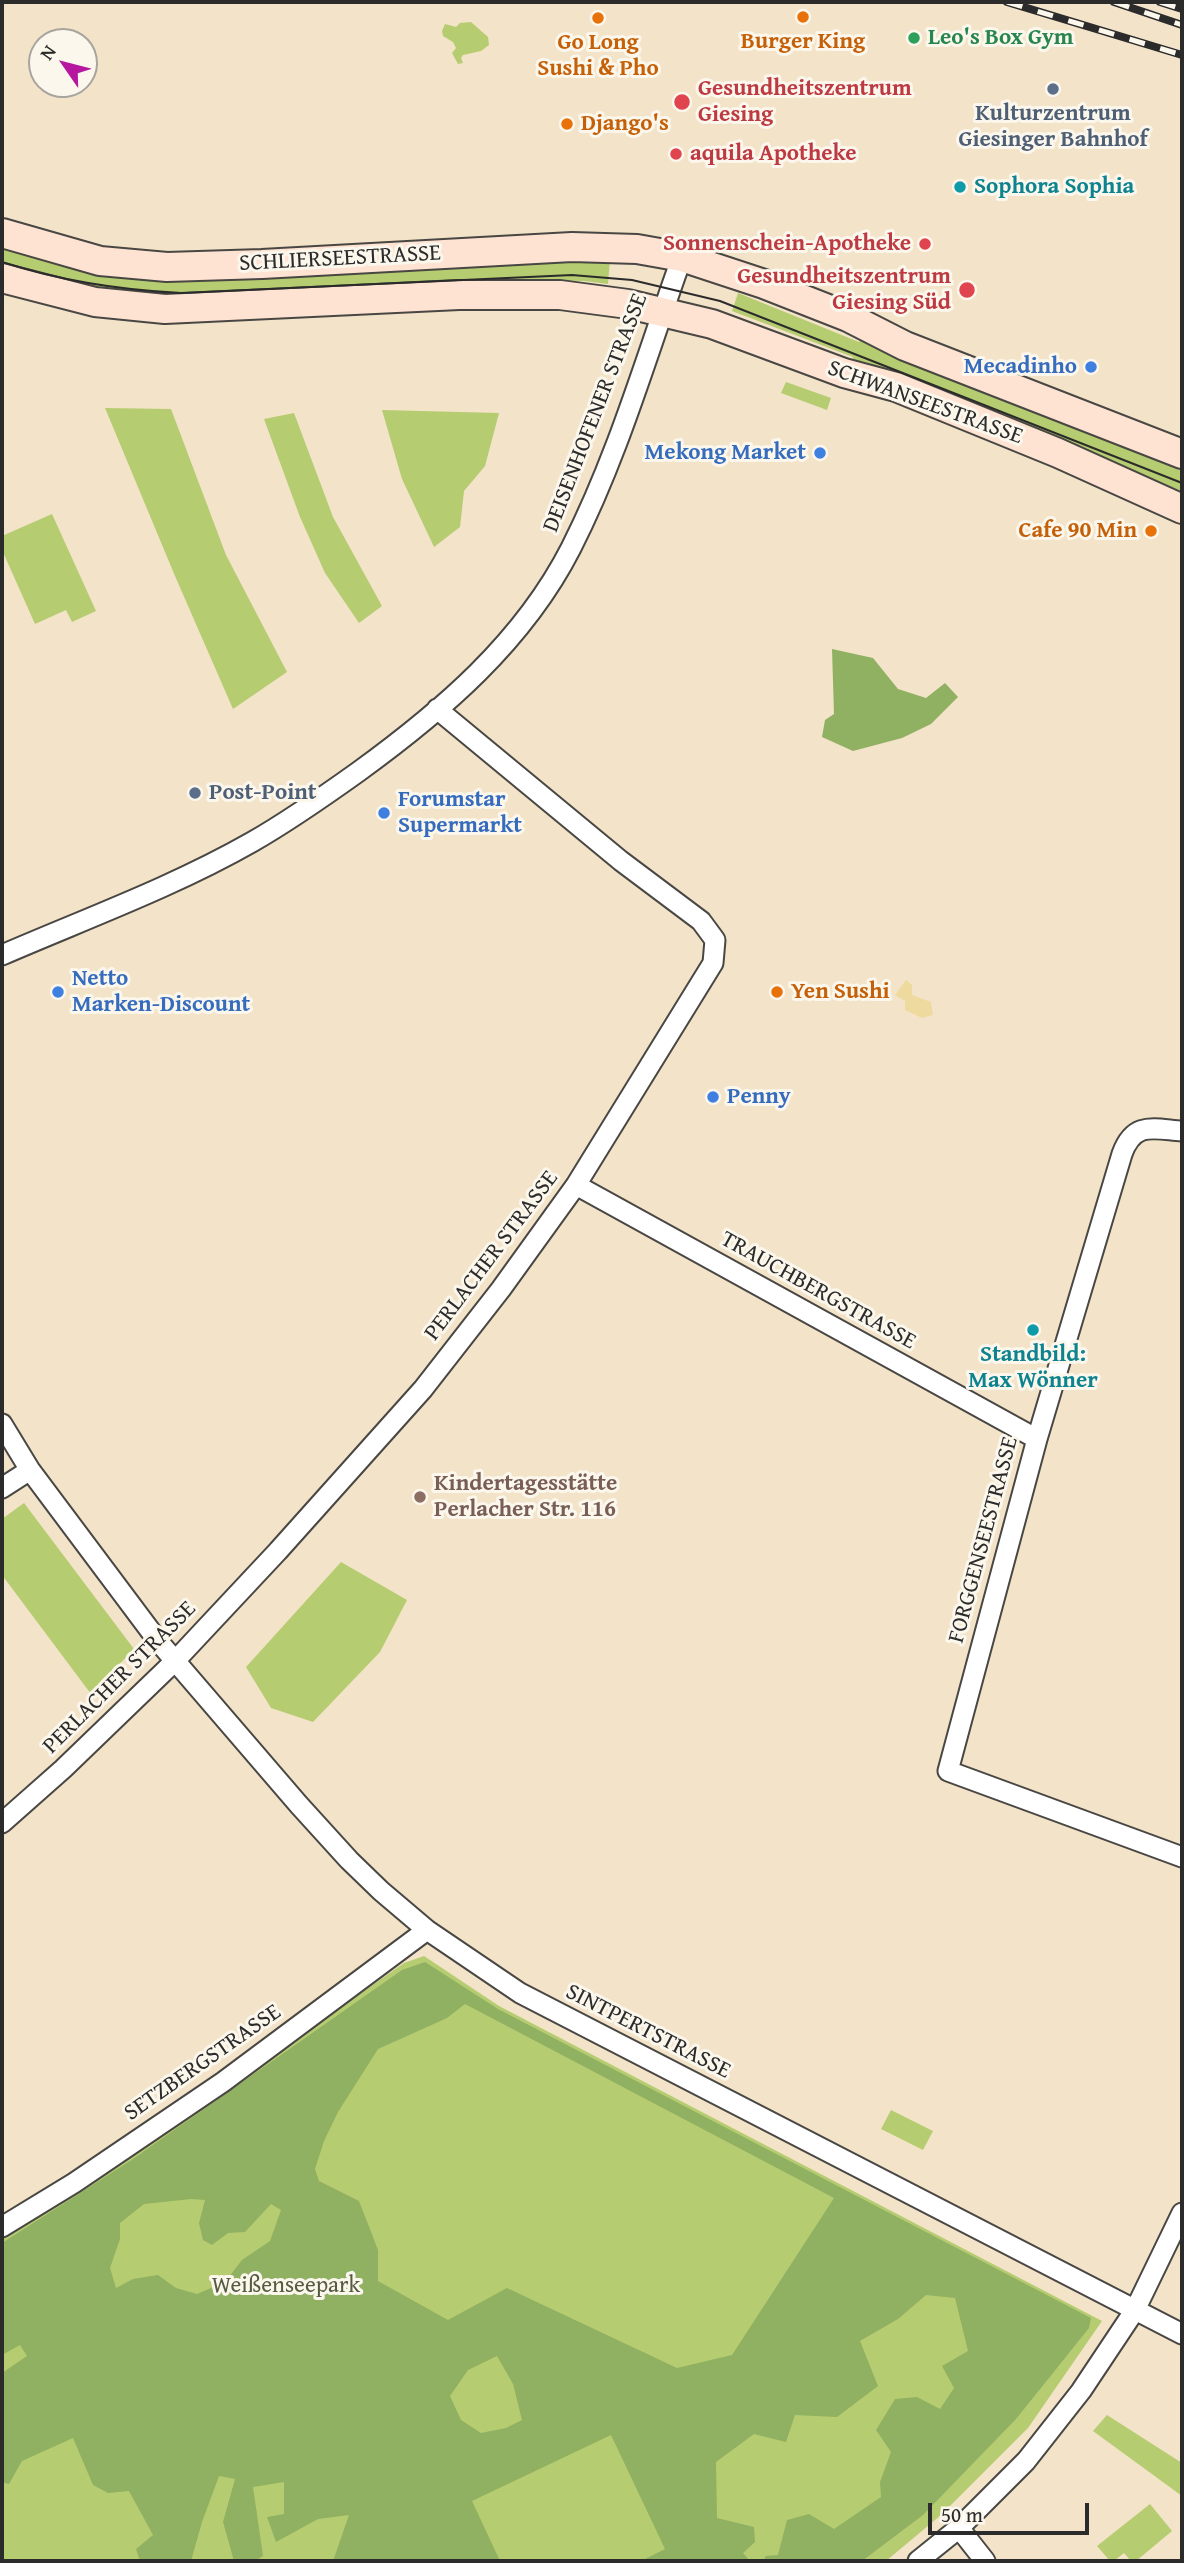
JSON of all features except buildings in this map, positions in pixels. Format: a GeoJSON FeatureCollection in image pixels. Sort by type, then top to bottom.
{"type":"FeatureCollection","features":[{"type":"Feature","properties":{"kind":"main road","name":"SCHLIERSEESTRASSE"},"geometry":{"type":"LineString","coordinates":[[2,233],[100,261],[167,267],[572,247],[637,249],[682,257]]}},
{"type":"Feature","properties":{"kind":"main road","name":"SCHWANSEESTRASSE"},"geometry":{"type":"LineString","coordinates":[[682,257],[731,271],[777,289],[848,317],[905,346],[1182,454]]}},
{"type":"Feature","properties":{"kind":"main road","name":"SCHLIERSEESTRASSE"},"geometry":{"type":"LineString","coordinates":[[2,278],[95,302],[165,309],[452,296],[560,295],[606,300],[662,311]]}},
{"type":"Feature","properties":{"kind":"main road","name":"SCHWANSEESTRASSE"},"geometry":{"type":"LineString","coordinates":[[662,311],[712,324],[844,373],[896,387],[1058,453],[1182,509]]}},
{"type":"Feature","properties":{"kind":"street","name":"DEISENHOFENER STRASSE"},"geometry":{"type":"LineString","coordinates":[[2,955],[205,867],[252,842],[319,800],[387,751],[481,669],[512,636],[533,608],[570,550],[610,460],[682,257]]}},
{"type":"Feature","properties":{"kind":"street","name":"PERLACHER STRASSE"},"geometry":{"type":"LineString","coordinates":[[2,1823],[63,1769],[175,1661],[402,1414],[501,1289],[576,1185],[710,970],[715,956],[715,940],[701,921],[610,852],[437,709]]}},
{"type":"Feature","properties":{"kind":"street","name":"FORGGENSEESTRASSE"},"geometry":{"type":"LineString","coordinates":[[1182,1131],[1147,1129],[1134,1133],[1126,1142],[1037,1439],[948,1772],[1182,1857]]}},
{"type":"Feature","properties":{"kind":"street","name":"TRAUCHBERGSTRASSE"},"geometry":{"type":"LineString","coordinates":[[576,1185],[1037,1439]]}},
{"type":"Feature","properties":{"kind":"street","name":"SINTPERTSTRASSE"},"geometry":{"type":"LineString","coordinates":[[2,1423],[30,1470],[175,1661],[349,1860],[427,1930],[520,1993],[1182,2334]]}},
{"type":"Feature","properties":{"kind":"street"},"geometry":{"type":"LineString","coordinates":[[2,1488],[30,1470]]}},
{"type":"Feature","properties":{"kind":"street","name":"SETZBERGSTRASSE"},"geometry":{"type":"LineString","coordinates":[[2,2227],[74,2183],[223,2082],[427,1930]]}},
{"type":"Feature","properties":{"kind":"street"},"geometry":{"type":"LineString","coordinates":[[918,2561],[959,2528],[1026,2461],[1081,2391],[1135,2310],[1182,2213]]}},
{"type":"Feature","properties":{"kind":"street"},"geometry":{"type":"LineString","coordinates":[[959,2528],[985,2561]]}},
{"type":"Feature","properties":{"kind":"green space"},"geometry":{"type":"Polygon","coordinates":[[[471,22],[488,37],[489,45],[481,51],[463,55],[463,63],[458,64],[452,53],[456,48],[453,42],[443,36],[442,31],[445,24],[456,27],[460,23],[471,22]]]}},
{"type":"Feature","properties":{"kind":"green space"},"geometry":{"type":"Polygon","coordinates":[[[2,246],[265,274],[610,259],[608,284],[533,280],[191,299],[99,293],[2,270],[2,246]]]}},
{"type":"Feature","properties":{"kind":"green space"},"geometry":{"type":"Polygon","coordinates":[[[738,293],[859,342],[862,336],[1182,466],[1182,491],[851,364],[853,357],[732,311],[738,293]]]}},
{"type":"Feature","properties":{"kind":"green space"},"geometry":{"type":"Polygon","coordinates":[[[786,382],[831,398],[827,410],[781,393],[786,382]]]}},
{"type":"Feature","properties":{"kind":"green space"},"geometry":{"type":"Polygon","coordinates":[[[105,408],[171,409],[226,555],[287,672],[233,709],[175,576],[105,408]]]}},
{"type":"Feature","properties":{"kind":"green space"},"geometry":{"type":"Polygon","coordinates":[[[382,410],[499,413],[485,466],[464,491],[460,527],[434,547],[402,479],[382,410]]]}},
{"type":"Feature","properties":{"kind":"green space"},"geometry":{"type":"Polygon","coordinates":[[[294,413],[333,517],[382,606],[359,623],[325,573],[300,517],[264,419],[294,413]]]}},
{"type":"Feature","properties":{"kind":"green space"},"geometry":{"type":"Polygon","coordinates":[[[52,514],[96,611],[72,622],[66,610],[35,624],[2,550],[2,536],[52,514]]]}},
{"type":"Feature","properties":{"kind":"green space"},"geometry":{"type":"Polygon","coordinates":[[[832,649],[873,658],[898,689],[926,698],[945,683],[958,697],[931,724],[902,738],[853,751],[822,737],[825,720],[834,714],[832,649]]]}},
{"type":"Feature","properties":{"kind":"green space"},"geometry":{"type":"Polygon","coordinates":[[[24,1503],[134,1649],[91,1694],[2,1575],[2,1519],[24,1503]]]}},
{"type":"Feature","properties":{"kind":"green space"},"geometry":{"type":"Polygon","coordinates":[[[341,1562],[407,1600],[380,1652],[313,1722],[271,1708],[246,1667],[341,1562]]]}},
{"type":"Feature","properties":{"kind":"green space","name":"Weißenseepark"},"geometry":{"type":"Polygon","coordinates":[[[424,1956],[499,2006],[1102,2321],[1028,2428],[941,2515],[886,2561],[2,2561],[2,2237],[127,2157],[404,1963],[424,1956]]]}},
{"type":"Feature","properties":{"kind":"green space","name":"Weißenseepark"},"geometry":{"type":"Polygon","coordinates":[[[425,1962],[498,2009],[1091,2318],[1089,2328],[1016,2419],[923,2515],[862,2561],[763,2561],[766,2556],[778,2555],[787,2520],[809,2514],[834,2529],[881,2497],[880,2482],[891,2452],[876,2430],[895,2399],[917,2397],[940,2409],[954,2388],[942,2366],[968,2351],[955,2298],[926,2295],[898,2319],[860,2341],[878,2386],[837,2417],[795,2415],[786,2442],[754,2434],[716,2462],[717,2518],[754,2527],[755,2542],[743,2553],[750,2561],[641,2561],[665,2549],[611,2435],[472,2501],[500,2561],[333,2561],[349,2515],[318,2519],[276,2542],[267,2517],[284,2514],[284,2482],[253,2487],[263,2556],[255,2561],[234,2561],[223,2522],[235,2479],[219,2476],[191,2561],[140,2561],[136,2549],[153,2535],[129,2491],[108,2493],[93,2485],[73,2438],[22,2461],[9,2484],[2,2482],[2,2373],[27,2356],[20,2345],[2,2355],[2,2243],[130,2161],[402,1970],[425,1962]],[[465,2004],[447,2018],[378,2049],[338,2112],[324,2141],[315,2169],[319,2181],[359,2201],[378,2250],[378,2281],[448,2320],[507,2288],[677,2368],[732,2355],[834,2198],[465,2004]],[[205,2200],[144,2204],[120,2223],[120,2239],[110,2268],[116,2288],[133,2279],[158,2275],[176,2288],[197,2294],[225,2282],[242,2260],[270,2241],[281,2210],[271,2204],[245,2232],[228,2233],[212,2245],[203,2240],[199,2223],[205,2200]],[[497,2356],[468,2370],[450,2396],[461,2420],[481,2433],[506,2428],[522,2420],[513,2384],[497,2356]]]}},
{"type":"Feature","properties":{"kind":"green space"},"geometry":{"type":"Polygon","coordinates":[[[891,2110],[933,2131],[923,2150],[881,2129],[891,2110]]]}},
{"type":"Feature","properties":{"kind":"green space"},"geometry":{"type":"Polygon","coordinates":[[[1107,2415],[1182,2463],[1182,2496],[1093,2431],[1107,2415]]]}},
{"type":"Feature","properties":{"kind":"green space"},"geometry":{"type":"Polygon","coordinates":[[[1150,2504],[1172,2531],[1136,2561],[1131,2561],[1124,2553],[1110,2561],[1097,2546],[1150,2504]]]}},
{"type":"Feature","properties":{"kind":"sand"},"geometry":{"type":"Polygon","coordinates":[[[906,980],[912,985],[912,995],[931,1002],[933,1015],[922,1018],[905,1010],[905,1001],[895,995],[906,980]]]}},
{"type":"Feature","properties":{"kind":"tram line"},"geometry":{"type":"LineString","coordinates":[[2,262],[90,284],[181,293],[572,275],[632,280],[720,301],[1182,483]]}},
{"type":"Feature","properties":{"kind":"railway"},"geometry":{"type":"LineString","coordinates":[[1007,2],[1182,55]]}},
{"type":"Feature","properties":{"kind":"railway"},"geometry":{"type":"LineString","coordinates":[[1114,2],[1182,25]]}},
{"type":"Feature","properties":{"kind":"railway"},"geometry":{"type":"LineString","coordinates":[[1160,2],[1182,9]]}},
{"type":"Feature","properties":{"kind":"place","name":"Burger King"},"geometry":{"type":"Point","coordinates":[803,17]}},
{"type":"Feature","properties":{"kind":"place","name":"Go Long Sushi & Pho"},"geometry":{"type":"Point","coordinates":[598,18]}},
{"type":"Feature","properties":{"kind":"place","name":"Leo's Box Gym"},"geometry":{"type":"Point","coordinates":[914,38]}},
{"type":"Feature","properties":{"kind":"place","name":"Kulturzentrum Giesinger Bahnhof"},"geometry":{"type":"Point","coordinates":[1053,89]}},
{"type":"Feature","properties":{"kind":"place","name":"Gesundheitszentrum Giesing"},"geometry":{"type":"Point","coordinates":[682,102]}},
{"type":"Feature","properties":{"kind":"place","name":"Django's"},"geometry":{"type":"Point","coordinates":[567,124]}},
{"type":"Feature","properties":{"kind":"place","name":"aquila Apotheke"},"geometry":{"type":"Point","coordinates":[676,154]}},
{"type":"Feature","properties":{"kind":"place","name":"Sophora Sophia"},"geometry":{"type":"Point","coordinates":[960,187]}},
{"type":"Feature","properties":{"kind":"place","name":"Sonnenschein-Apotheke"},"geometry":{"type":"Point","coordinates":[925,244]}},
{"type":"Feature","properties":{"kind":"place","name":"Gesundheitszentrum Giesing Süd"},"geometry":{"type":"Point","coordinates":[967,290]}},
{"type":"Feature","properties":{"kind":"place","name":"Mecadinho"},"geometry":{"type":"Point","coordinates":[1091,367]}},
{"type":"Feature","properties":{"kind":"place","name":"Mekong Market"},"geometry":{"type":"Point","coordinates":[820,453]}},
{"type":"Feature","properties":{"kind":"place","name":"Cafe 90 Min"},"geometry":{"type":"Point","coordinates":[1151,531]}},
{"type":"Feature","properties":{"kind":"place","name":"Post-Point"},"geometry":{"type":"Point","coordinates":[195,793]}},
{"type":"Feature","properties":{"kind":"place","name":"Forumstar Supermarkt"},"geometry":{"type":"Point","coordinates":[384,813]}},
{"type":"Feature","properties":{"kind":"place","name":"Netto Marken-Discount"},"geometry":{"type":"Point","coordinates":[58,992]}},
{"type":"Feature","properties":{"kind":"place","name":"Yen Sushi"},"geometry":{"type":"Point","coordinates":[777,992]}},
{"type":"Feature","properties":{"kind":"place","name":"Penny"},"geometry":{"type":"Point","coordinates":[713,1097]}},
{"type":"Feature","properties":{"kind":"place","name":"Standbild: Max Wönner"},"geometry":{"type":"Point","coordinates":[1033,1330]}},
{"type":"Feature","properties":{"kind":"place","name":"Kindertagesstätte Perlacher Str. 116"},"geometry":{"type":"Point","coordinates":[420,1497]}}]}
